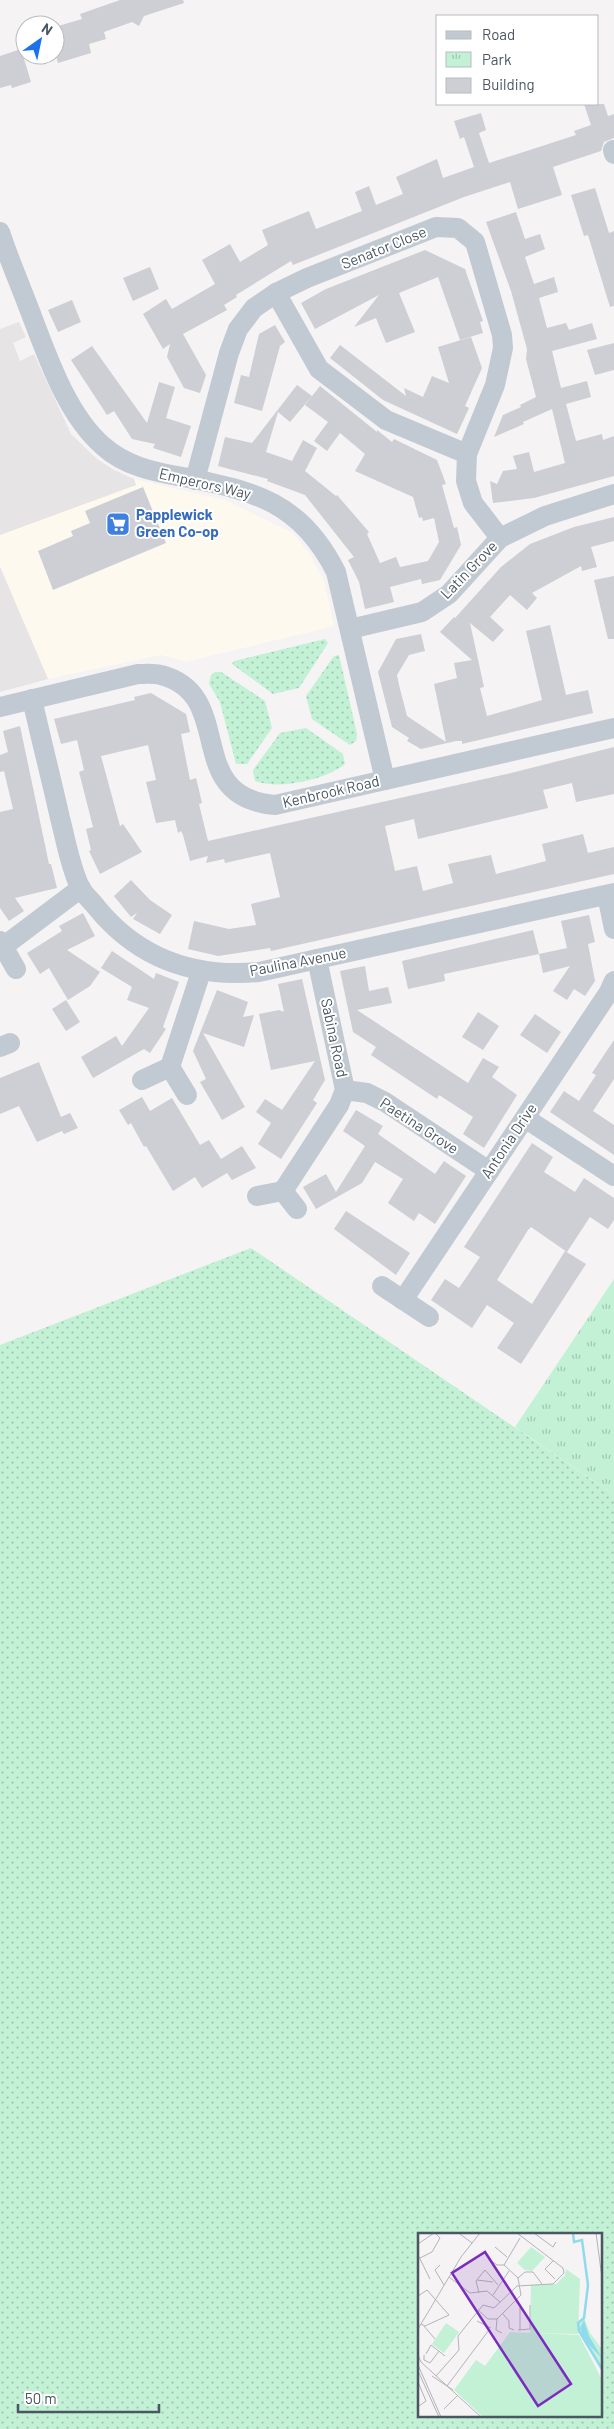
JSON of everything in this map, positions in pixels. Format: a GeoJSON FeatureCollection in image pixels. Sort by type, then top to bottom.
{"type":"FeatureCollection","features":[{"type":"Feature","properties":{"kind":"street","name":"Senator Close"},"geometry":{"type":"LineString","coordinates":[[195,480],[229,353],[238,329],[254,308],[276,293],[436,227],[458,228],[475,242],[502,335],[503,348],[495,385],[467,454],[466,481],[474,503],[500,538]]}},
{"type":"Feature","properties":{"kind":"street","name":"Emperors Way"},"geometry":{"type":"LineString","coordinates":[[0,232],[45,347],[72,409],[88,432],[117,457],[138,467],[242,489],[276,504],[308,528],[327,554],[336,572],[386,780]]}},
{"type":"Feature","properties":{"kind":"street"},"geometry":{"type":"LineString","coordinates":[[276,293],[319,369],[386,420],[467,454]]}},
{"type":"Feature","properties":{"kind":"street","name":"Latin Grove"},"geometry":{"type":"LineString","coordinates":[[350,629],[422,612],[449,594],[500,538],[545,516],[614,494]]}},
{"type":"Feature","properties":{"kind":"street","name":"Kenbrook Road"},"geometry":{"type":"LineString","coordinates":[[0,707],[138,674],[160,675],[184,685],[202,706],[219,771],[225,781],[244,797],[259,803],[275,805],[614,728]]}},
{"type":"Feature","properties":{"kind":"street","name":"Paulina Avenue"},"geometry":{"type":"LineString","coordinates":[[32,699],[69,855],[81,888],[113,927],[142,949],[167,961],[201,972],[220,974],[259,972],[610,894]]}},
{"type":"Feature","properties":{"kind":"street"},"geometry":{"type":"LineString","coordinates":[[16,969],[2,944],[81,888]]}},
{"type":"Feature","properties":{"kind":"street"},"geometry":{"type":"LineString","coordinates":[[610,894],[614,930]]}},
{"type":"Feature","properties":{"kind":"street","name":"Sabina Road"},"geometry":{"type":"LineString","coordinates":[[283,1190],[339,1105],[345,1090],[317,959]]}},
{"type":"Feature","properties":{"kind":"street"},"geometry":{"type":"LineString","coordinates":[[142,1080],[170,1067],[201,972]]}},
{"type":"Feature","properties":{"kind":"street","name":"Antonia Drive"},"geometry":{"type":"LineString","coordinates":[[403,1300],[609,992],[614,981]]}},
{"type":"Feature","properties":{"kind":"street"},"geometry":{"type":"LineString","coordinates":[[170,1067],[187,1095]]}},
{"type":"Feature","properties":{"kind":"street","name":"Paetina Grove"},"geometry":{"type":"LineString","coordinates":[[345,1090],[367,1093],[385,1102],[489,1171]]}},
{"type":"Feature","properties":{"kind":"street"},"geometry":{"type":"LineString","coordinates":[[525,1118],[614,1176]]}},
{"type":"Feature","properties":{"kind":"street"},"geometry":{"type":"LineString","coordinates":[[258,1196],[283,1190],[297,1209]]}},
{"type":"Feature","properties":{"kind":"street"},"geometry":{"type":"LineString","coordinates":[[382,1286],[429,1317]]}},
{"type":"Feature","properties":{"kind":"shaded area"},"geometry":{"type":"Polygon","coordinates":[[[19,322],[26,337],[13,343],[20,361],[34,354],[71,434],[97,459],[114,470],[134,479],[136,485],[0,535],[0,329],[19,322]]]}},
{"type":"Feature","properties":{"kind":"shaded area"},"geometry":{"type":"Polygon","coordinates":[[[134,479],[225,500],[293,533],[310,554],[324,581],[334,626],[186,662],[161,655],[48,679],[0,566],[0,535],[136,485],[134,479]]]}},
{"type":"Feature","properties":{"kind":"shaded area"},"geometry":{"type":"Polygon","coordinates":[[[0,567],[48,679],[0,692],[0,567]]]}},
{"type":"Feature","properties":{"kind":"green space"},"geometry":{"type":"Polygon","coordinates":[[[325,639],[328,643],[299,688],[273,694],[232,664],[234,661],[325,639]]]}},
{"type":"Feature","properties":{"kind":"green space"},"geometry":{"type":"Polygon","coordinates":[[[339,655],[357,734],[356,741],[350,745],[312,719],[306,696],[334,656],[339,655]]]}},
{"type":"Feature","properties":{"kind":"green space"},"geometry":{"type":"Polygon","coordinates":[[[215,672],[221,672],[265,701],[272,728],[247,764],[236,764],[220,702],[209,684],[211,675],[215,672]]]}},
{"type":"Feature","properties":{"kind":"green space"},"geometry":{"type":"Polygon","coordinates":[[[306,728],[343,754],[345,764],[326,775],[302,782],[265,784],[255,781],[253,770],[280,733],[306,728]]]}},
{"type":"Feature","properties":{"kind":"green space"},"geometry":{"type":"Polygon","coordinates":[[[251,1248],[614,1495],[614,2429],[0,2429],[0,1345],[251,1248]]]}},
{"type":"Feature","properties":{"kind":"green space"},"geometry":{"type":"Polygon","coordinates":[[[614,1279],[614,1495],[515,1427],[614,1279]]]}},
{"type":"Feature","properties":{"kind":"building"},"geometry":{"type":"Polygon","coordinates":[[[120,0],[183,0],[184,3],[144,16],[139,26],[132,22],[104,32],[106,39],[89,44],[91,53],[65,61],[65,24],[82,19],[80,14],[120,0]]]}},
{"type":"Feature","properties":{"kind":"building"},"geometry":{"type":"Polygon","coordinates":[[[15,51],[15,65],[26,65],[31,82],[12,88],[11,85],[0,88],[0,56],[15,51]]]}},
{"type":"Feature","properties":{"kind":"building"},"geometry":{"type":"Polygon","coordinates":[[[604,104],[608,116],[614,114],[614,138],[604,142],[601,151],[553,167],[562,195],[518,209],[510,182],[464,197],[293,265],[291,261],[236,295],[237,297],[224,305],[227,310],[183,334],[206,375],[200,393],[184,388],[167,357],[170,344],[163,349],[143,314],[166,299],[172,309],[215,284],[202,260],[230,244],[240,262],[268,245],[262,230],[309,211],[316,229],[362,211],[355,192],[369,186],[376,205],[403,194],[396,177],[437,159],[443,178],[474,167],[464,137],[460,139],[454,121],[481,113],[486,130],[479,133],[489,163],[576,135],[574,131],[591,125],[584,105],[604,104]]]}},
{"type":"Feature","properties":{"kind":"building"},"geometry":{"type":"Polygon","coordinates":[[[595,188],[609,233],[614,231],[614,306],[610,307],[588,235],[584,236],[571,195],[595,188]]]}},
{"type":"Feature","properties":{"kind":"building"},"geometry":{"type":"Polygon","coordinates":[[[516,212],[525,239],[540,234],[545,249],[525,257],[534,284],[554,277],[558,292],[539,298],[547,328],[566,323],[569,330],[592,323],[597,339],[552,351],[561,388],[587,381],[591,397],[566,404],[576,441],[602,434],[603,440],[614,436],[614,476],[534,498],[493,503],[490,481],[497,484],[503,471],[517,469],[513,456],[529,452],[534,472],[565,463],[552,409],[494,437],[503,415],[521,407],[520,405],[536,397],[526,359],[527,349],[511,291],[486,222],[516,212]]]}},
{"type":"Feature","properties":{"kind":"building"},"geometry":{"type":"Polygon","coordinates":[[[425,250],[465,269],[483,321],[480,322],[483,333],[460,340],[438,277],[399,293],[415,332],[386,343],[376,318],[354,327],[379,295],[315,329],[301,303],[326,289],[425,250]]]}},
{"type":"Feature","properties":{"kind":"building"},"geometry":{"type":"Polygon","coordinates":[[[150,267],[159,289],[133,301],[123,278],[150,267]]]}},
{"type":"Feature","properties":{"kind":"building"},"geometry":{"type":"Polygon","coordinates":[[[72,300],[81,322],[58,332],[48,310],[72,300]]]}},
{"type":"Feature","properties":{"kind":"building"},"geometry":{"type":"Polygon","coordinates":[[[275,325],[285,342],[280,346],[262,411],[234,403],[241,375],[249,377],[259,334],[275,325]]]}},
{"type":"Feature","properties":{"kind":"building"},"geometry":{"type":"Polygon","coordinates":[[[471,337],[482,368],[465,406],[469,408],[457,434],[383,400],[330,358],[340,345],[406,396],[404,388],[423,397],[432,376],[449,383],[438,347],[471,337]]]}},
{"type":"Feature","properties":{"kind":"building"},"geometry":{"type":"Polygon","coordinates":[[[614,343],[614,370],[595,375],[587,350],[614,343]]]}},
{"type":"Feature","properties":{"kind":"building"},"geometry":{"type":"Polygon","coordinates":[[[92,346],[147,423],[159,382],[175,387],[166,418],[191,426],[181,457],[153,448],[155,444],[132,439],[114,411],[107,415],[71,360],[92,346]]]}},
{"type":"Feature","properties":{"kind":"building"},"geometry":{"type":"Polygon","coordinates":[[[297,385],[312,396],[290,422],[278,412],[266,452],[292,461],[303,440],[317,448],[305,471],[337,495],[369,532],[367,534],[380,563],[396,557],[400,567],[428,561],[439,542],[434,518],[423,521],[422,517],[419,518],[413,497],[355,471],[365,454],[340,433],[327,451],[314,441],[328,422],[305,405],[320,386],[392,442],[394,439],[437,460],[446,484],[442,485],[454,528],[457,527],[461,545],[440,580],[422,584],[421,579],[390,587],[394,602],[365,609],[359,582],[348,560],[354,557],[305,495],[267,481],[268,479],[218,466],[225,437],[252,443],[297,385]]]}},
{"type":"Feature","properties":{"kind":"building"},"geometry":{"type":"Polygon","coordinates":[[[143,487],[166,543],[53,590],[38,551],[73,536],[71,531],[90,523],[85,511],[143,487]]]}},
{"type":"Feature","properties":{"kind":"building"},"geometry":{"type":"Polygon","coordinates":[[[614,517],[614,541],[591,547],[597,567],[582,571],[581,566],[532,593],[537,598],[527,610],[510,595],[490,617],[504,630],[493,642],[470,623],[484,687],[480,688],[487,716],[542,700],[526,631],[550,625],[566,695],[588,690],[593,713],[462,744],[462,741],[456,741],[421,749],[407,741],[409,738],[392,727],[378,672],[396,639],[421,634],[425,651],[409,655],[397,675],[399,685],[407,716],[446,742],[434,684],[457,678],[454,663],[472,660],[440,632],[501,567],[530,544],[574,527],[614,517]]]}},
{"type":"Feature","properties":{"kind":"building"},"geometry":{"type":"Polygon","coordinates":[[[614,576],[614,639],[608,639],[594,580],[614,576]]]}},
{"type":"Feature","properties":{"kind":"building"},"geometry":{"type":"Polygon","coordinates":[[[151,693],[186,714],[190,732],[181,734],[190,780],[196,778],[202,803],[199,804],[208,841],[511,773],[614,747],[614,794],[576,802],[572,783],[543,790],[548,808],[418,839],[414,819],[385,826],[395,871],[417,866],[423,891],[453,883],[448,864],[491,855],[496,874],[546,861],[542,844],[583,834],[588,853],[614,847],[614,874],[271,951],[270,948],[218,956],[188,949],[194,921],[229,929],[256,925],[251,904],[280,897],[270,853],[225,863],[224,859],[206,863],[208,856],[190,861],[183,835],[181,831],[178,833],[175,820],[156,823],[146,782],[156,780],[148,745],[101,756],[120,826],[123,824],[142,852],[100,874],[89,851],[91,850],[86,829],[93,827],[79,772],[84,770],[77,740],[61,744],[54,719],[135,700],[134,697],[151,693]]]}},
{"type":"Feature","properties":{"kind":"building"},"geometry":{"type":"Polygon","coordinates":[[[20,726],[49,864],[51,864],[57,888],[15,898],[24,911],[9,921],[0,908],[0,812],[13,809],[4,771],[0,772],[0,755],[8,752],[3,731],[20,726]]]}},
{"type":"Feature","properties":{"kind":"building"},"geometry":{"type":"Polygon","coordinates":[[[131,880],[150,900],[172,915],[160,934],[133,919],[137,913],[131,917],[114,896],[131,880]]]}},
{"type":"Feature","properties":{"kind":"building"},"geometry":{"type":"Polygon","coordinates":[[[83,913],[95,936],[67,950],[100,972],[90,986],[68,1000],[49,968],[40,974],[27,953],[62,931],[59,926],[83,913]]]}},
{"type":"Feature","properties":{"kind":"building"},"geometry":{"type":"Polygon","coordinates":[[[589,915],[595,942],[588,944],[595,981],[585,996],[574,989],[567,1000],[553,991],[570,966],[543,973],[539,954],[567,948],[561,921],[589,915]]]}},
{"type":"Feature","properties":{"kind":"building"},"geometry":{"type":"Polygon","coordinates":[[[533,930],[539,954],[444,974],[445,981],[408,989],[402,961],[533,930]]]}},
{"type":"Feature","properties":{"kind":"building"},"geometry":{"type":"Polygon","coordinates":[[[112,951],[154,979],[156,973],[179,982],[163,1027],[166,1029],[150,1053],[144,1049],[93,1078],[81,1057],[116,1036],[122,1046],[149,1008],[127,1000],[132,987],[101,968],[112,951]]]}},
{"type":"Feature","properties":{"kind":"building"},"geometry":{"type":"Polygon","coordinates":[[[365,966],[369,991],[388,987],[392,1003],[357,1010],[468,1083],[483,1058],[499,1067],[492,1077],[517,1095],[484,1148],[463,1134],[473,1117],[439,1095],[437,1099],[371,1055],[376,1047],[353,1032],[340,971],[365,966]]]}},
{"type":"Feature","properties":{"kind":"building"},"geometry":{"type":"Polygon","coordinates":[[[302,979],[325,1080],[313,1100],[317,1103],[281,1159],[258,1144],[271,1123],[256,1112],[265,1099],[282,1110],[315,1061],[271,1070],[259,1014],[279,1010],[284,1012],[278,984],[302,979]]]}},
{"type":"Feature","properties":{"kind":"building"},"geometry":{"type":"Polygon","coordinates":[[[217,990],[248,1002],[243,1017],[254,1015],[244,1047],[203,1033],[245,1107],[222,1120],[200,1082],[206,1079],[193,1051],[217,990]]]}},
{"type":"Feature","properties":{"kind":"building"},"geometry":{"type":"Polygon","coordinates":[[[66,1000],[80,1022],[66,1031],[52,1009],[66,1000]]]}},
{"type":"Feature","properties":{"kind":"building"},"geometry":{"type":"Polygon","coordinates":[[[478,1012],[499,1026],[483,1050],[462,1037],[478,1012]]]}},
{"type":"Feature","properties":{"kind":"building"},"geometry":{"type":"Polygon","coordinates":[[[535,1014],[561,1032],[547,1053],[520,1035],[535,1014]]]}},
{"type":"Feature","properties":{"kind":"building"},"geometry":{"type":"Polygon","coordinates":[[[614,1040],[614,1079],[593,1111],[614,1125],[614,1155],[550,1112],[564,1091],[579,1101],[596,1075],[592,1073],[614,1040]]]}},
{"type":"Feature","properties":{"kind":"building"},"geometry":{"type":"Polygon","coordinates":[[[39,1062],[61,1117],[70,1113],[78,1128],[64,1134],[62,1131],[37,1142],[19,1106],[0,1114],[0,1078],[39,1062]]]}},
{"type":"Feature","properties":{"kind":"building"},"geometry":{"type":"Polygon","coordinates":[[[142,1097],[150,1111],[172,1098],[200,1145],[209,1140],[221,1159],[242,1146],[256,1168],[232,1180],[227,1173],[202,1188],[195,1177],[173,1191],[146,1146],[144,1147],[131,1123],[128,1125],[119,1110],[142,1097]]]}},
{"type":"Feature","properties":{"kind":"building"},"geometry":{"type":"Polygon","coordinates":[[[356,1110],[383,1126],[378,1134],[435,1174],[444,1161],[466,1176],[435,1224],[419,1213],[414,1221],[388,1203],[403,1179],[375,1162],[362,1183],[316,1209],[303,1187],[326,1174],[336,1192],[365,1146],[343,1131],[356,1110]]]}},
{"type":"Feature","properties":{"kind":"building"},"geometry":{"type":"Polygon","coordinates":[[[532,1143],[553,1157],[544,1172],[575,1192],[584,1178],[614,1198],[614,1220],[608,1229],[590,1217],[567,1252],[531,1227],[528,1230],[497,1280],[532,1304],[565,1251],[586,1264],[521,1364],[497,1348],[514,1323],[487,1305],[472,1328],[431,1300],[445,1279],[459,1288],[480,1257],[464,1247],[532,1143]]]}},
{"type":"Feature","properties":{"kind":"building"},"geometry":{"type":"Polygon","coordinates":[[[346,1211],[410,1253],[396,1275],[334,1229],[346,1211]]]}},
{"type":"Feature","properties":{"kind":"place","name":"Papplewick Green Co-op"},"geometry":{"type":"Point","coordinates":[118,524]}}]}
